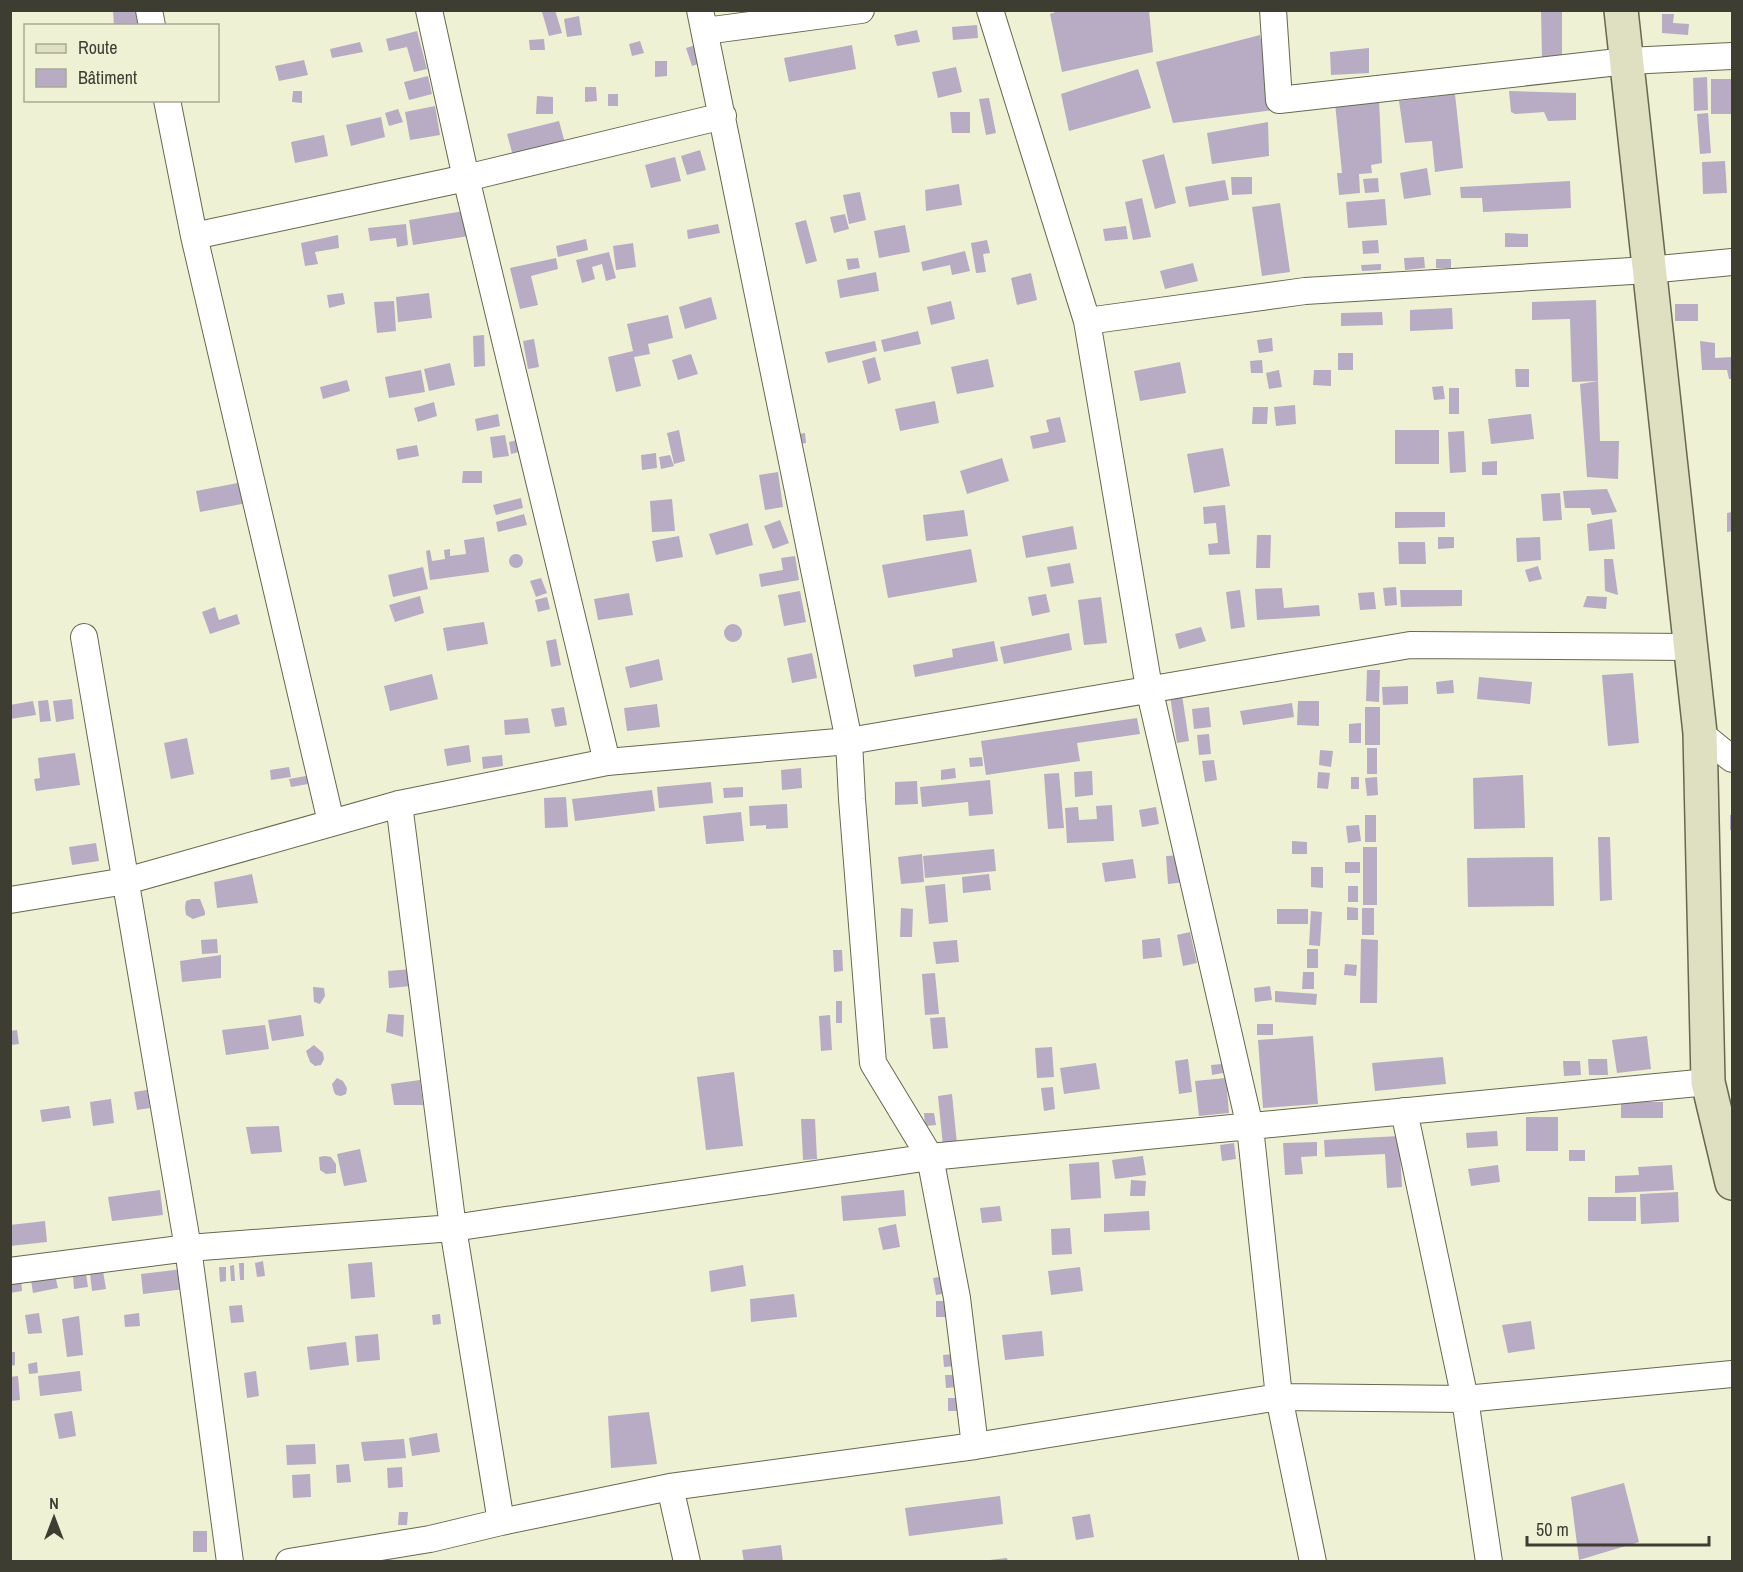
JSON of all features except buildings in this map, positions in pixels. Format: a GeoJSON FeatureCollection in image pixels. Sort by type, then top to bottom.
{"type":"FeatureCollection","features":[{"type":"Feature","properties":{"kind":"main road"},"geometry":{"type":"LineString","coordinates":[[1621,10],[1700,733],[1708,1082],[1732,1183]]}},
{"type":"Feature","properties":{"kind":"street"},"geometry":{"type":"LineString","coordinates":[[429,10],[466,178],[607,762]]}},
{"type":"Feature","properties":{"kind":"street"},"geometry":{"type":"LineString","coordinates":[[861,10],[702,21],[849,741],[873,1063],[930,1157],[957,1298],[975,1446]]}},
{"type":"Feature","properties":{"kind":"street"},"geometry":{"type":"LineString","coordinates":[[990,10],[1087,321],[1149,688],[1250,1127],[1279,1397],[1313,1562]]}},
{"type":"Feature","properties":{"kind":"street"},"geometry":{"type":"LineString","coordinates":[[1273,10],[1279,100],[1627,61],[1732,56]]}},
{"type":"Feature","properties":{"kind":"street"},"geometry":{"type":"LineString","coordinates":[[167,102],[194,236],[331,822]]}},
{"type":"Feature","properties":{"kind":"street"},"geometry":{"type":"LineString","coordinates":[[194,236],[466,178],[723,117]]}},
{"type":"Feature","properties":{"kind":"street"},"geometry":{"type":"LineString","coordinates":[[1087,321],[1305,291],[1648,270],[1732,262]]}},
{"type":"Feature","properties":{"kind":"street"},"geometry":{"type":"LineString","coordinates":[[84,637],[188,1248],[230,1562]]}},
{"type":"Feature","properties":{"kind":"street"},"geometry":{"type":"LineString","coordinates":[[10,900],[126,881],[399,804],[607,762],[849,741],[1410,645],[1690,647]]}},
{"type":"Feature","properties":{"kind":"street"},"geometry":{"type":"LineString","coordinates":[[1700,733],[1732,733]]}},
{"type":"Feature","properties":{"kind":"street"},"geometry":{"type":"LineString","coordinates":[[1700,733],[1732,759]]}},
{"type":"Feature","properties":{"kind":"street"},"geometry":{"type":"LineString","coordinates":[[399,804],[453,1228],[501,1522]]}},
{"type":"Feature","properties":{"kind":"street"},"geometry":{"type":"LineString","coordinates":[[10,1271],[188,1248],[453,1228],[930,1157],[1708,1082]]}},
{"type":"Feature","properties":{"kind":"street"},"geometry":{"type":"LineString","coordinates":[[1404,1111],[1464,1399],[1489,1562]]}},
{"type":"Feature","properties":{"kind":"street"},"geometry":{"type":"LineString","coordinates":[[289,1562],[433,1550],[501,1522],[670,1487],[975,1446],[1279,1397],[1464,1399],[1732,1374]]}},
{"type":"Feature","properties":{"kind":"street"},"geometry":{"type":"LineString","coordinates":[[670,1487],[687,1562]]}}]}
